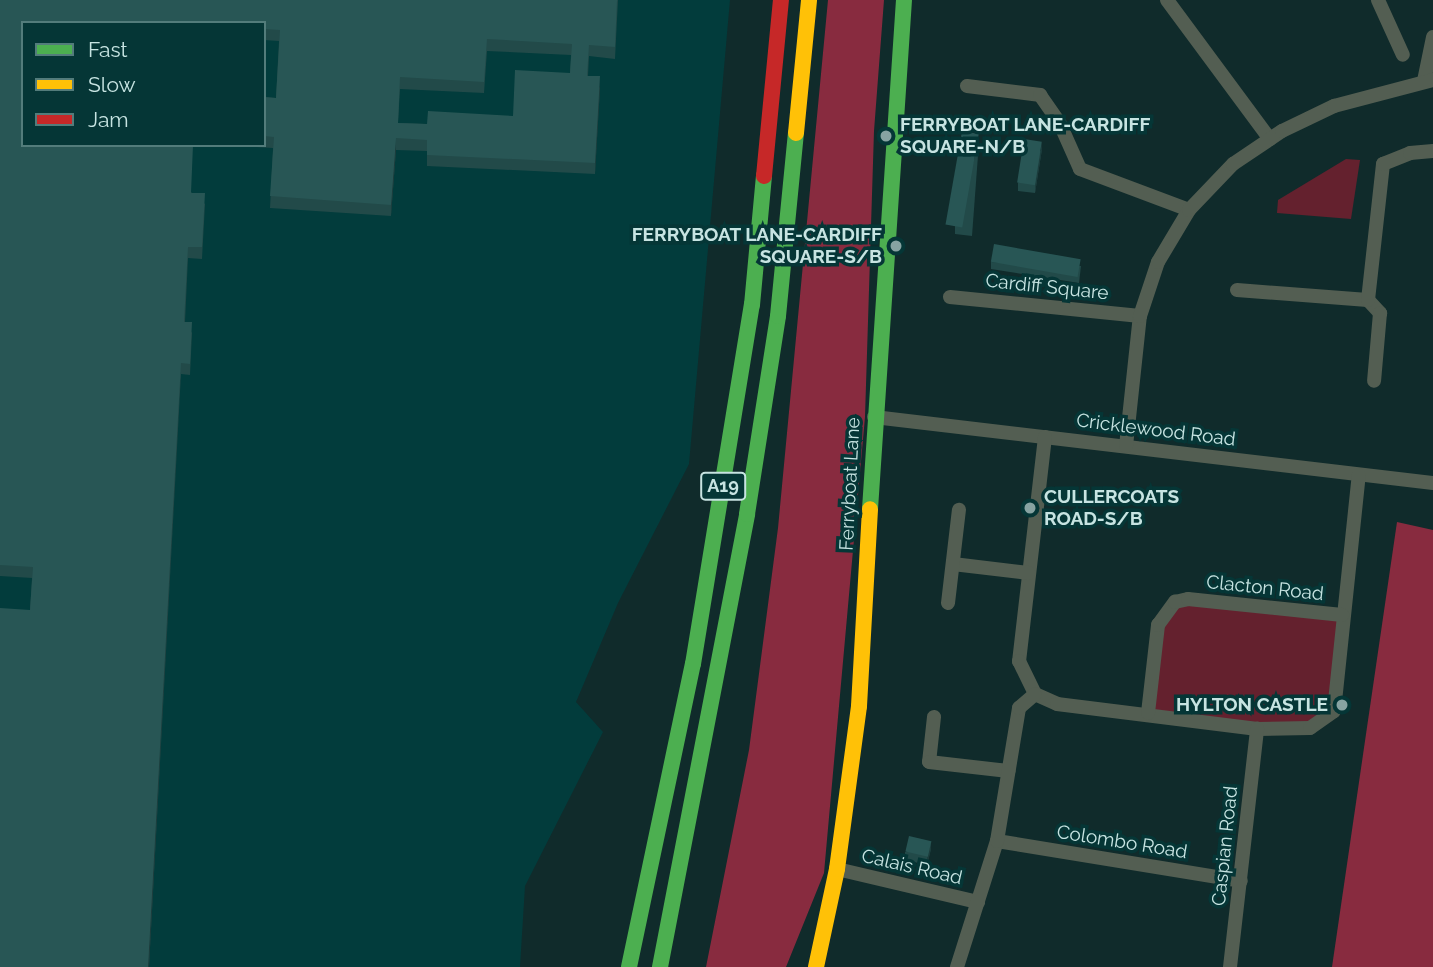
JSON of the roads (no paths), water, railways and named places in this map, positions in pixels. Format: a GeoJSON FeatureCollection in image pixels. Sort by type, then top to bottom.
{"type":"FeatureCollection","features":[{"type":"Feature","properties":{"kind":"main road","name":"A19"},"geometry":{"type":"LineString","coordinates":[[629,967],[693,664],[752,305],[781,0]]}},
{"type":"Feature","properties":{"kind":"main road","name":"A19"},"geometry":{"type":"LineString","coordinates":[[660,967],[747,514],[778,316],[809,0]]}},
{"type":"Feature","properties":{"kind":"main road","name":"Ferryboat Lane"},"geometry":{"type":"LineString","coordinates":[[816,967],[837,869],[859,706],[874,417],[904,0]]}},
{"type":"Feature","properties":{"kind":"street"},"geometry":{"type":"LineString","coordinates":[[1167,0],[1270,139]]}},
{"type":"Feature","properties":{"kind":"street"},"geometry":{"type":"LineString","coordinates":[[1378,0],[1403,55]]}},
{"type":"Feature","properties":{"kind":"street"},"geometry":{"type":"LineString","coordinates":[[1126,446],[1140,316],[1158,262],[1189,210],[1233,164],[1270,139],[1335,106],[1429,81],[1433,37]]}},
{"type":"Feature","properties":{"kind":"street"},"geometry":{"type":"LineString","coordinates":[[967,86],[1040,95],[1060,124],[1080,169],[1189,210]]}},
{"type":"Feature","properties":{"kind":"street"},"geometry":{"type":"LineString","coordinates":[[1368,300],[1383,164],[1410,153],[1433,151]]}},
{"type":"Feature","properties":{"kind":"street"},"geometry":{"type":"LineString","coordinates":[[1237,290],[1368,300],[1380,313],[1374,381]]}},
{"type":"Feature","properties":{"kind":"street","name":"Cardiff Square"},"geometry":{"type":"LineString","coordinates":[[950,297],[1140,316]]}},
{"type":"Feature","properties":{"kind":"street","name":"Cricklewood Road"},"geometry":{"type":"LineString","coordinates":[[874,417],[1433,483]]}},
{"type":"Feature","properties":{"kind":"street"},"geometry":{"type":"LineString","coordinates":[[957,967],[997,841],[1019,708],[1035,694],[1019,661],[1045,437]]}},
{"type":"Feature","properties":{"kind":"street","name":"Clacton Road"},"geometry":{"type":"LineString","coordinates":[[1035,694],[1057,704],[1148,713],[1257,729],[1288,732],[1310,729],[1334,711],[1342,615],[1359,474]]}},
{"type":"Feature","properties":{"kind":"street"},"geometry":{"type":"LineString","coordinates":[[948,603],[959,510]]}},
{"type":"Feature","properties":{"kind":"street"},"geometry":{"type":"LineString","coordinates":[[953,564],[1028,573]]}},
{"type":"Feature","properties":{"kind":"street","name":"Clacton Road"},"geometry":{"type":"LineString","coordinates":[[1148,713],[1158,625],[1175,602],[1188,599],[1342,615]]}},
{"type":"Feature","properties":{"kind":"street"},"geometry":{"type":"LineString","coordinates":[[934,717],[929,762],[1008,771]]}},
{"type":"Feature","properties":{"kind":"street","name":"Caspian Road"},"geometry":{"type":"LineString","coordinates":[[1230,967],[1257,729]]}},
{"type":"Feature","properties":{"kind":"street","name":"Colombo Road"},"geometry":{"type":"LineString","coordinates":[[997,841],[1241,881]]}},
{"type":"Feature","properties":{"kind":"street","name":"Calais Road"},"geometry":{"type":"LineString","coordinates":[[837,869],[978,902]]}},
{"type":"Feature","properties":{"kind":"place","name":"FERRYBOAT LANE-CARDIFF SQUARE-N/B"},"geometry":{"type":"Point","coordinates":[886,136]}},
{"type":"Feature","properties":{"kind":"place","name":"FERRYBOAT LANE-CARDIFF SQUARE-S/B"},"geometry":{"type":"Point","coordinates":[896,246]}},
{"type":"Feature","properties":{"kind":"place","name":"CULLERCOATS ROAD-S/B"},"geometry":{"type":"Point","coordinates":[1030,508]}},
{"type":"Feature","properties":{"kind":"place","name":"HYLTON CASTLE"},"geometry":{"type":"Point","coordinates":[1342,705]}}]}
